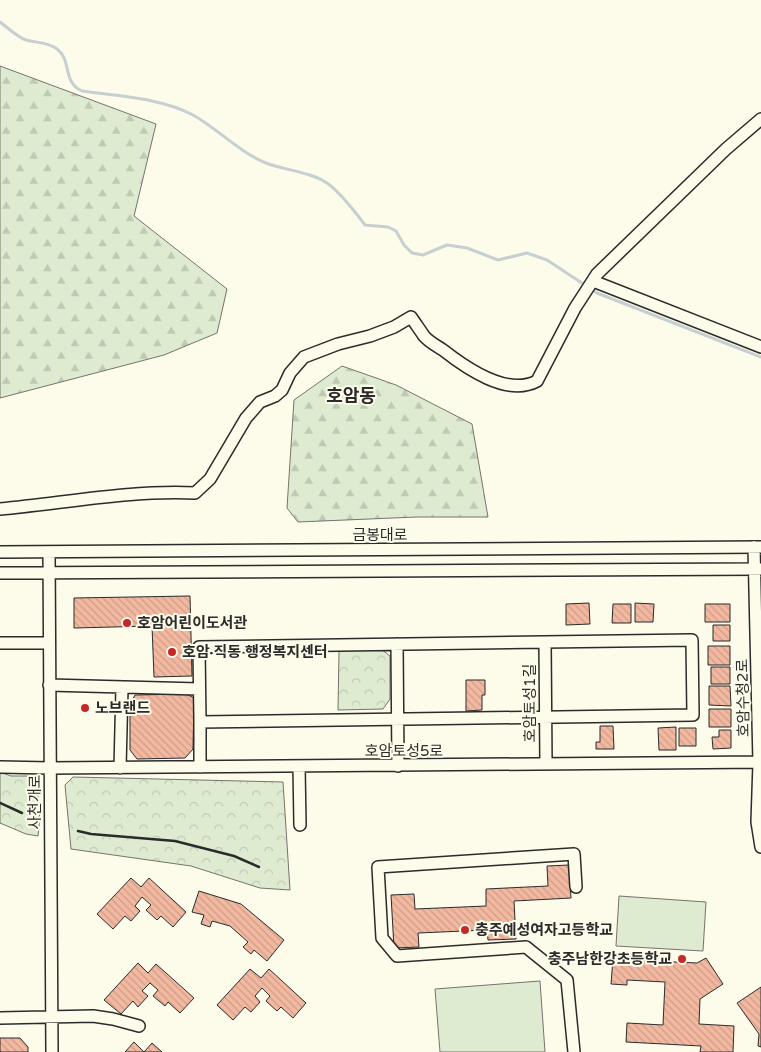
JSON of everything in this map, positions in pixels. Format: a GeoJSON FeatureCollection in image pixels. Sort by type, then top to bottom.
{"type":"FeatureCollection","features":[{"type":"Feature","properties":{"kind":"street"},"geometry":{"type":"LineString","coordinates":[[0,509],[125,494],[195,493],[210,479],[246,418],[260,402],[275,396],[282,390],[290,374],[304,357],[338,344],[378,333],[411,317],[426,337],[458,362],[478,373],[508,385],[529,385],[537,381],[583,294],[597,274],[726,149],[761,119]]}},
{"type":"Feature","properties":{"kind":"street"},"geometry":{"type":"LineString","coordinates":[[592,281],[761,347]]}},
{"type":"Feature","properties":{"kind":"street","name":"금봉대로"},"geometry":{"type":"LineString","coordinates":[[0,552],[758,547]]}},
{"type":"Feature","properties":{"kind":"street","name":"호암수청2로"},"geometry":{"type":"LineString","coordinates":[[758,547],[760,762],[757,822],[761,847]]}},
{"type":"Feature","properties":{"kind":"street","name":"사천개로"},"geometry":{"type":"LineString","coordinates":[[49,552],[52,1052]]}},
{"type":"Feature","properties":{"kind":"street"},"geometry":{"type":"LineString","coordinates":[[0,573],[758,570]]}},
{"type":"Feature","properties":{"kind":"street"},"geometry":{"type":"LineString","coordinates":[[200,722],[693,715],[692,640],[199,648],[200,767]]}},
{"type":"Feature","properties":{"kind":"street"},"geometry":{"type":"LineString","coordinates":[[0,643],[49,642]]}},
{"type":"Feature","properties":{"kind":"street","name":"호암토성1길"},"geometry":{"type":"LineString","coordinates":[[545,642],[546,764]]}},
{"type":"Feature","properties":{"kind":"street"},"geometry":{"type":"LineString","coordinates":[[397,644],[398,766]]}},
{"type":"Feature","properties":{"kind":"street"},"geometry":{"type":"LineString","coordinates":[[49,686],[199,689]]}},
{"type":"Feature","properties":{"kind":"street"},"geometry":{"type":"LineString","coordinates":[[120,768],[122,688]]}},
{"type":"Feature","properties":{"kind":"street","name":"호암토성5로"},"geometry":{"type":"LineString","coordinates":[[0,767],[120,768],[760,762]]}},
{"type":"Feature","properties":{"kind":"street"},"geometry":{"type":"LineString","coordinates":[[300,766],[300,825]]}},
{"type":"Feature","properties":{"kind":"street"},"geometry":{"type":"LineString","coordinates":[[574,1052],[567,980],[526,947],[396,956],[382,938],[378,867],[574,854],[576,888]]}},
{"type":"Feature","properties":{"kind":"street"},"geometry":{"type":"LineString","coordinates":[[0,1018],[94,1016],[139,1026]]}},
{"type":"Feature","properties":{"kind":"green space"},"geometry":{"type":"Polygon","coordinates":[[[0,66],[156,124],[134,216],[227,289],[217,333],[164,355],[0,398],[0,66]]]}},
{"type":"Feature","properties":{"kind":"green space"},"geometry":{"type":"Polygon","coordinates":[[[342,366],[396,385],[472,424],[488,517],[416,517],[298,522],[287,508],[294,400],[342,366]]]}},
{"type":"Feature","properties":{"kind":"green space"},"geometry":{"type":"Polygon","coordinates":[[[381,649],[390,656],[390,699],[383,709],[338,710],[339,651],[381,649]]]}},
{"type":"Feature","properties":{"kind":"green space"},"geometry":{"type":"Polygon","coordinates":[[[0,772],[11,776],[32,776],[39,805],[38,836],[26,834],[0,823],[0,772]]]}},
{"type":"Feature","properties":{"kind":"green space"},"geometry":{"type":"Polygon","coordinates":[[[73,777],[283,782],[290,890],[260,888],[191,866],[71,849],[65,785],[73,777]]]}},
{"type":"Feature","properties":{"kind":"green space"},"geometry":{"type":"Polygon","coordinates":[[[619,896],[706,902],[703,951],[616,946],[619,896]]]}},
{"type":"Feature","properties":{"kind":"green space"},"geometry":{"type":"Polygon","coordinates":[[[540,981],[545,1052],[440,1052],[435,989],[540,981]]]}},
{"type":"Feature","properties":{"kind":"building","name":"호암·직동 행정복지센터"},"geometry":{"type":"Polygon","coordinates":[[[190,596],[192,676],[154,677],[152,626],[74,628],[74,598],[190,596]]]}},
{"type":"Feature","properties":{"kind":"building"},"geometry":{"type":"Polygon","coordinates":[[[589,603],[590,624],[566,625],[566,604],[589,603]]]}},
{"type":"Feature","properties":{"kind":"building"},"geometry":{"type":"Polygon","coordinates":[[[635,603],[654,604],[653,622],[635,622],[635,603]]]}},
{"type":"Feature","properties":{"kind":"building"},"geometry":{"type":"Polygon","coordinates":[[[613,604],[631,604],[631,623],[612,623],[613,604]]]}},
{"type":"Feature","properties":{"kind":"building"},"geometry":{"type":"Polygon","coordinates":[[[705,604],[730,604],[730,622],[705,622],[705,604]]]}},
{"type":"Feature","properties":{"kind":"building"},"geometry":{"type":"Polygon","coordinates":[[[713,625],[730,625],[730,641],[713,641],[713,625]]]}},
{"type":"Feature","properties":{"kind":"building"},"geometry":{"type":"Polygon","coordinates":[[[708,646],[730,646],[730,665],[708,665],[708,646]]]}},
{"type":"Feature","properties":{"kind":"building"},"geometry":{"type":"Polygon","coordinates":[[[711,667],[730,667],[730,684],[711,684],[711,667]]]}},
{"type":"Feature","properties":{"kind":"building"},"geometry":{"type":"Polygon","coordinates":[[[466,680],[485,680],[482,710],[466,711],[466,680]]]}},
{"type":"Feature","properties":{"kind":"building"},"geometry":{"type":"Polygon","coordinates":[[[709,686],[730,686],[731,706],[709,705],[709,686]]]}},
{"type":"Feature","properties":{"kind":"building"},"geometry":{"type":"Polygon","coordinates":[[[186,694],[194,698],[193,749],[185,758],[137,759],[130,750],[130,704],[135,695],[186,694]]]}},
{"type":"Feature","properties":{"kind":"building"},"geometry":{"type":"Polygon","coordinates":[[[709,709],[731,709],[731,727],[709,727],[709,709]]]}},
{"type":"Feature","properties":{"kind":"building"},"geometry":{"type":"Polygon","coordinates":[[[600,726],[613,726],[614,749],[596,749],[596,742],[600,742],[600,726]]]}},
{"type":"Feature","properties":{"kind":"building"},"geometry":{"type":"Polygon","coordinates":[[[676,727],[676,750],[659,750],[658,728],[676,727]]]}},
{"type":"Feature","properties":{"kind":"building"},"geometry":{"type":"Polygon","coordinates":[[[679,728],[696,728],[696,746],[679,746],[679,728]]]}},
{"type":"Feature","properties":{"kind":"building"},"geometry":{"type":"Polygon","coordinates":[[[719,730],[731,730],[731,748],[713,749],[712,737],[719,737],[719,730]]]}},
{"type":"Feature","properties":{"kind":"building","name":"충주예성여자고등학교"},"geometry":{"type":"Polygon","coordinates":[[[569,865],[571,898],[514,901],[516,939],[488,940],[487,930],[418,933],[419,947],[394,948],[391,895],[414,894],[415,909],[486,906],[486,889],[548,886],[547,866],[569,865]]]}},
{"type":"Feature","properties":{"kind":"building"},"geometry":{"type":"Polygon","coordinates":[[[131,878],[141,887],[149,878],[186,912],[173,927],[161,916],[157,920],[146,910],[151,905],[142,897],[135,906],[140,911],[131,921],[125,916],[113,929],[97,914],[131,878]]]}},
{"type":"Feature","properties":{"kind":"building"},"geometry":{"type":"Polygon","coordinates":[[[199,891],[241,904],[284,940],[267,961],[254,950],[251,954],[243,947],[248,942],[230,926],[212,921],[210,927],[201,924],[204,915],[192,912],[199,891]]]}},
{"type":"Feature","properties":{"kind":"building"},"geometry":{"type":"Polygon","coordinates":[[[706,958],[723,984],[700,999],[699,1024],[734,1026],[733,1052],[700,1052],[701,1046],[626,1042],[627,1023],[663,1025],[665,982],[627,980],[627,985],[611,984],[613,959],[697,963],[706,958]]]}},
{"type":"Feature","properties":{"kind":"building"},"geometry":{"type":"Polygon","coordinates":[[[138,963],[148,973],[156,964],[194,998],[180,1013],[168,1002],[165,1006],[153,996],[158,990],[150,983],[142,991],[148,996],[138,1007],[133,1001],[121,1014],[104,1000],[138,963]]]}},
{"type":"Feature","properties":{"kind":"building"},"geometry":{"type":"Polygon","coordinates":[[[250,969],[261,978],[269,969],[306,1003],[293,1018],[281,1007],[277,1011],[266,1001],[270,996],[262,988],[255,996],[260,1002],[251,1012],[245,1007],[233,1020],[217,1005],[250,969]]]}},
{"type":"Feature","properties":{"kind":"building"},"geometry":{"type":"Polygon","coordinates":[[[761,987],[761,1047],[758,1046],[759,1034],[737,1003],[761,987]]]}},
{"type":"Feature","properties":{"kind":"building"},"geometry":{"type":"Polygon","coordinates":[[[0,1038],[20,1038],[28,1047],[28,1052],[0,1052],[0,1038]]]}},
{"type":"Feature","properties":{"kind":"building"},"geometry":{"type":"Polygon","coordinates":[[[134,1042],[144,1052],[125,1052],[134,1042]]]}},
{"type":"Feature","properties":{"kind":"building"},"geometry":{"type":"Polygon","coordinates":[[[152,1043],[162,1052],[144,1052],[152,1043]]]}},
{"type":"Feature","properties":{"kind":"waterway"},"geometry":{"type":"LineString","coordinates":[[0,22],[23,39],[46,44],[57,49],[62,54],[69,77],[76,87],[82,91],[153,101],[181,109],[193,115],[256,158],[266,163],[321,179],[342,197],[365,225],[388,227],[396,231],[404,245],[412,253],[423,255],[447,245],[467,248],[498,260],[527,253],[547,260],[597,293],[761,357]]}},
{"type":"Feature","properties":{"kind":"wall"},"geometry":{"type":"LineString","coordinates":[[0,803],[22,813]]}},
{"type":"Feature","properties":{"kind":"wall"},"geometry":{"type":"LineString","coordinates":[[78,831],[91,834],[175,841],[234,856],[259,867]]}},
{"type":"Feature","properties":{"kind":"place","name":"호암어린이도서관"},"geometry":{"type":"Point","coordinates":[127,623]}},
{"type":"Feature","properties":{"kind":"place","name":"호암·직동 행정복지센터"},"geometry":{"type":"Point","coordinates":[172,652]}},
{"type":"Feature","properties":{"kind":"place","name":"노브랜드"},"geometry":{"type":"Point","coordinates":[85,708]}},
{"type":"Feature","properties":{"kind":"place","name":"충주예성여자고등학교"},"geometry":{"type":"Point","coordinates":[465,930]}},
{"type":"Feature","properties":{"kind":"place","name":"충주남한강초등학교"},"geometry":{"type":"Point","coordinates":[682,959]}},
{"type":"Feature","properties":{"kind":"district","name":"호암동"},"geometry":{"type":"Point","coordinates":[351,396]}}]}
